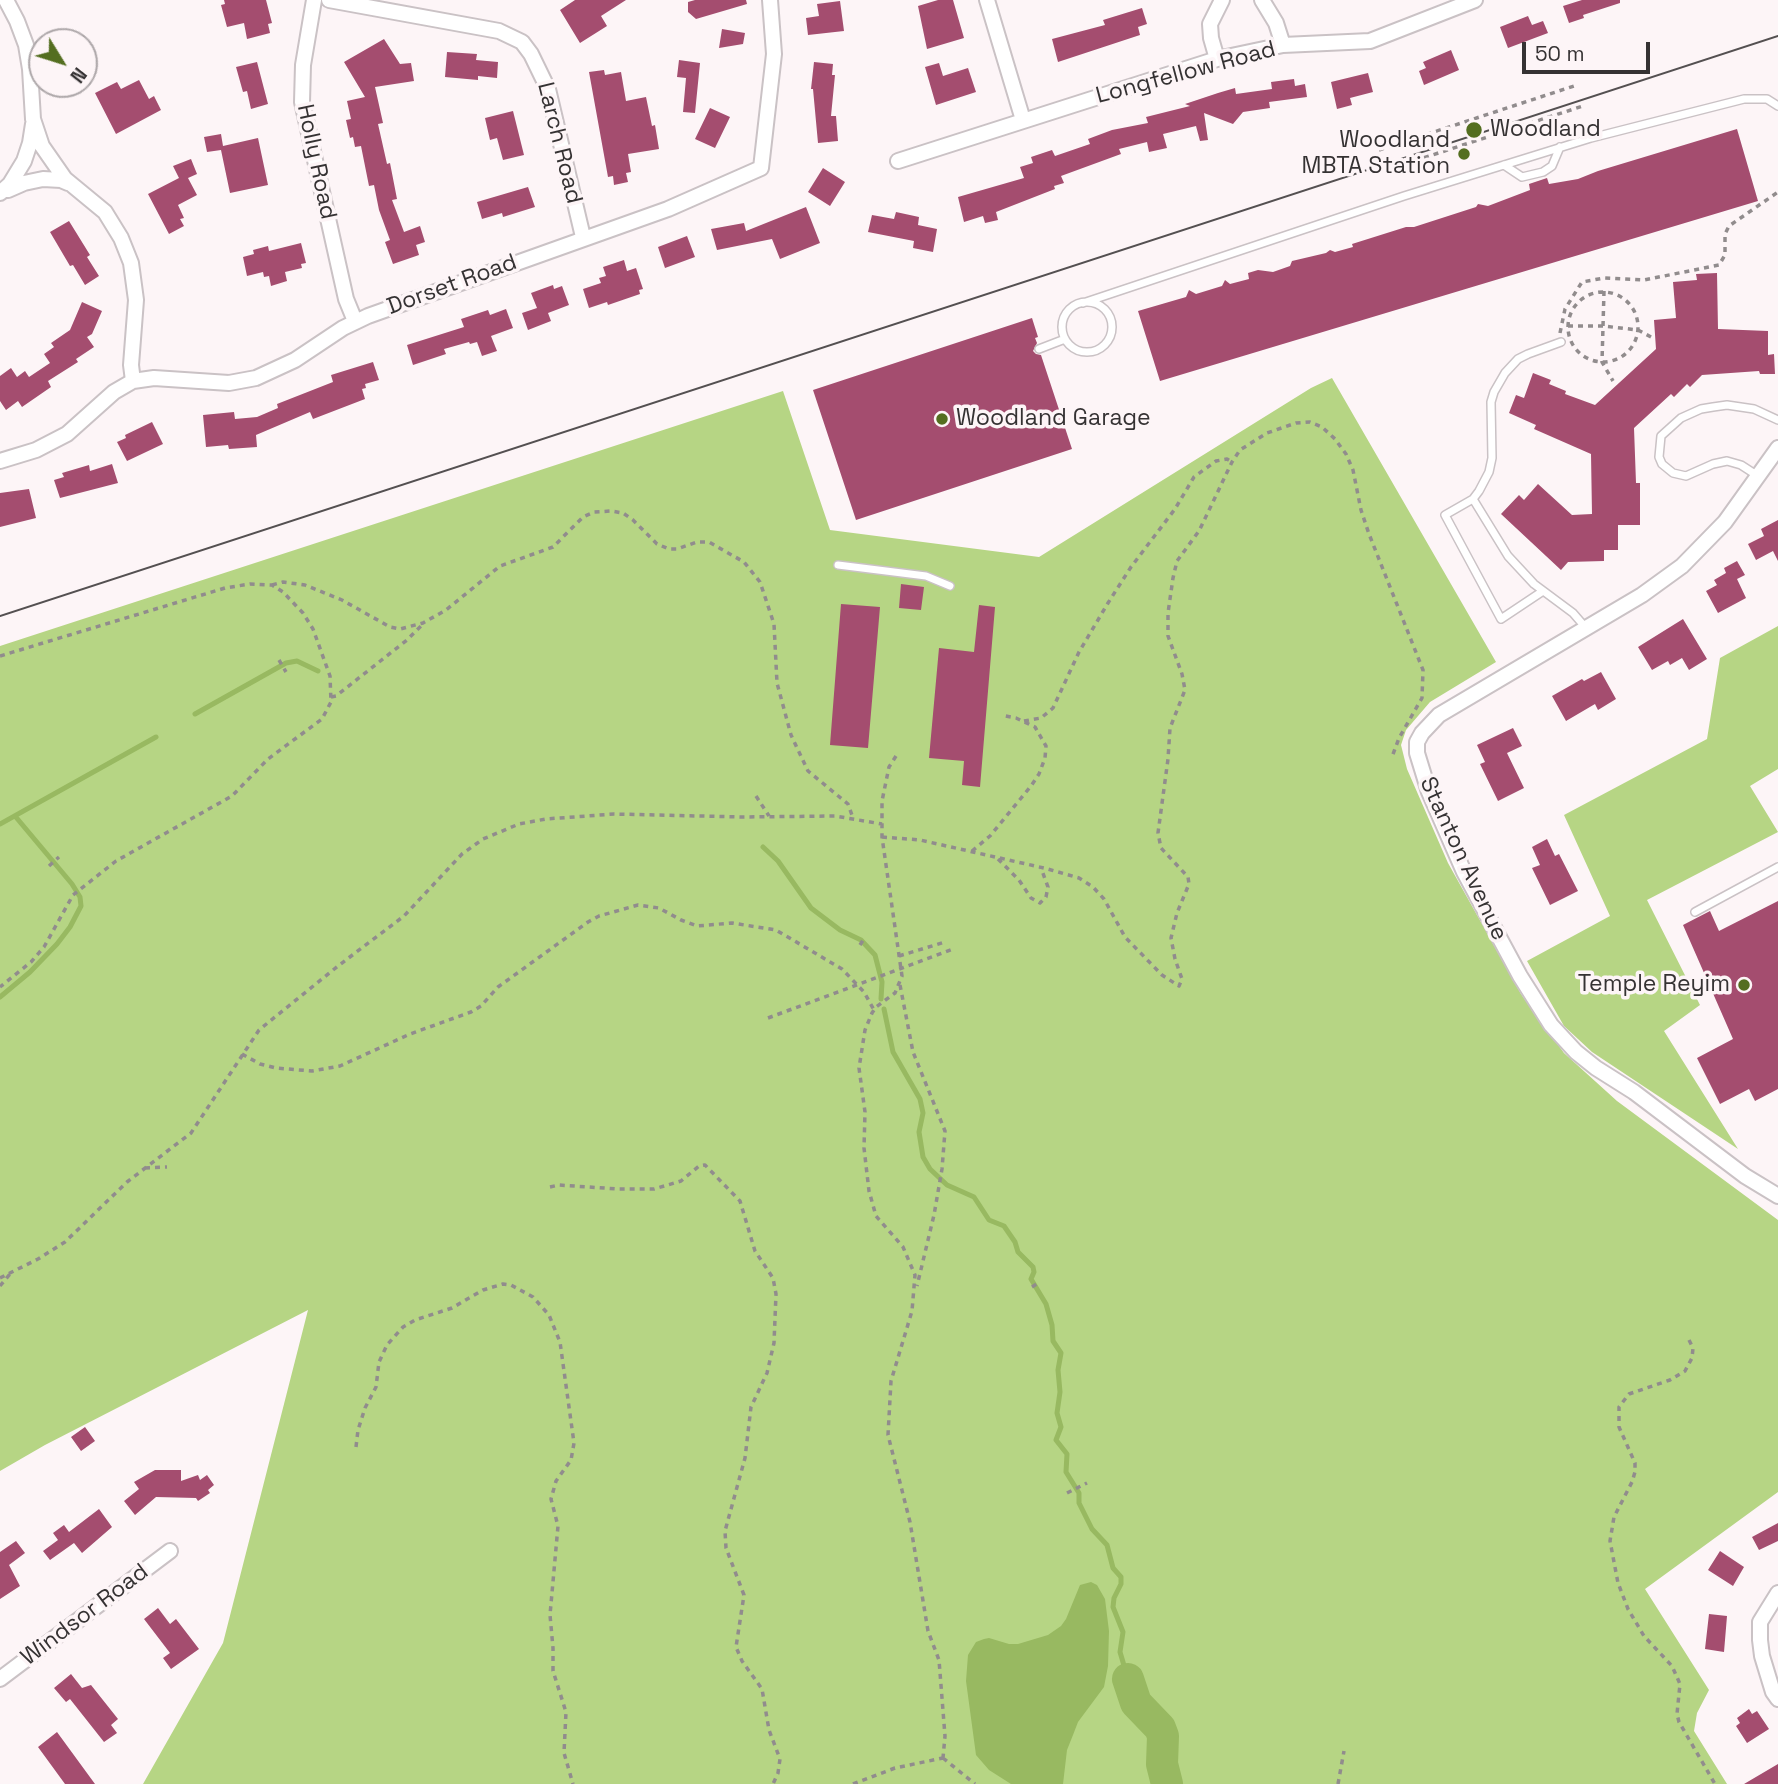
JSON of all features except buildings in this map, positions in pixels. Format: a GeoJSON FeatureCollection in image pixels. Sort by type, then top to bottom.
{"type":"FeatureCollection","features":[{"type":"Feature","properties":{"kind":"street"},"geometry":{"type":"LineString","coordinates":[[0,193],[10,184],[24,161],[33,119],[28,57],[22,33],[6,0]]}},
{"type":"Feature","properties":{"kind":"street","name":"Holly Road"},"geometry":{"type":"LineString","coordinates":[[314,0],[303,65],[302,102],[345,295],[355,321]]}},
{"type":"Feature","properties":{"kind":"street","name":"Larch Road"},"geometry":{"type":"LineString","coordinates":[[329,0],[499,31],[522,42],[548,89],[583,237]]}},
{"type":"Feature","properties":{"kind":"street","name":"Dorset Road"},"geometry":{"type":"LineString","coordinates":[[133,381],[154,378],[229,383],[256,378],[295,360],[355,321],[583,237],[668,209],[761,168],[774,62],[775,39],[770,0]]}},
{"type":"Feature","properties":{"kind":"street"},"geometry":{"type":"LineString","coordinates":[[987,0],[1023,120]]}},
{"type":"Feature","properties":{"kind":"street"},"geometry":{"type":"LineString","coordinates":[[1217,59],[1210,24],[1222,0]]}},
{"type":"Feature","properties":{"kind":"street"},"geometry":{"type":"LineString","coordinates":[[1262,0],[1276,23],[1283,45]]}},
{"type":"Feature","properties":{"kind":"street","name":"Longfellow Road"},"geometry":{"type":"LineString","coordinates":[[898,161],[1217,59],[1283,45],[1370,41],[1475,0]]}},
{"type":"Feature","properties":{"kind":"street"},"geometry":{"type":"LineString","coordinates":[[0,461],[36,450],[67,434],[114,392],[133,381],[131,365],[136,300],[131,263],[121,238],[105,212],[58,171],[42,146],[33,119]]}},
{"type":"Feature","properties":{"kind":"street"},"geometry":{"type":"LineString","coordinates":[[0,193],[43,179],[61,180],[72,185]]}},
{"type":"Feature","properties":{"kind":"street","name":"Stanton Avenue"},"geometry":{"type":"LineString","coordinates":[[1778,448],[1725,522],[1689,560],[1656,586],[1434,719],[1422,733],[1417,753],[1422,774],[1471,886],[1530,992],[1560,1035],[1596,1068],[1634,1092],[1745,1176],[1778,1196]]}},
{"type":"Feature","properties":{"kind":"street","name":"Windsor Road"},"geometry":{"type":"LineString","coordinates":[[0,1679],[170,1551]]}},
{"type":"Feature","properties":{"kind":"street"},"geometry":{"type":"LineString","coordinates":[[1778,1593],[1760,1622],[1762,1656],[1773,1692],[1778,1699]]}},
{"type":"Feature","properties":{"kind":"lane"},"geometry":{"type":"LineString","coordinates":[[1083,303],[1096,304],[1107,313],[1111,324],[1109,338],[1100,348],[1088,352],[1076,349],[1065,339],[1062,327],[1071,308],[1083,303],[1560,147],[1739,99],[1762,99],[1778,106]]}},
{"type":"Feature","properties":{"kind":"lane"},"geometry":{"type":"LineString","coordinates":[[1504,165],[1522,177],[1543,172],[1552,166],[1560,147]]}},
{"type":"Feature","properties":{"kind":"lane"},"geometry":{"type":"LineString","coordinates":[[1039,349],[1065,339]]}},
{"type":"Feature","properties":{"kind":"lane"},"geometry":{"type":"LineString","coordinates":[[1543,591],[1501,619],[1445,515],[1473,499],[1489,472],[1492,458],[1491,402],[1499,382],[1518,359],[1561,342]]}},
{"type":"Feature","properties":{"kind":"lane"},"geometry":{"type":"LineString","coordinates":[[1758,476],[1741,465],[1727,461],[1686,476],[1672,473],[1659,457],[1661,436],[1682,418],[1727,405],[1754,409],[1778,420]]}},
{"type":"Feature","properties":{"kind":"lane"},"geometry":{"type":"LineString","coordinates":[[1473,499],[1508,556],[1543,591],[1573,613],[1586,628]]}},
{"type":"Feature","properties":{"kind":"lane"},"geometry":{"type":"LineString","coordinates":[[838,565],[926,576],[950,586]]}},
{"type":"Feature","properties":{"kind":"lane"},"geometry":{"type":"LineString","coordinates":[[1695,912],[1778,867]]}},
{"type":"Feature","properties":{"kind":"path"},"geometry":{"type":"LineString","coordinates":[[1379,150],[1574,86]]}},
{"type":"Feature","properties":{"kind":"path"},"geometry":{"type":"LineString","coordinates":[[1386,170],[1583,106]]}},
{"type":"Feature","properties":{"kind":"path"},"geometry":{"type":"LineString","coordinates":[[1561,342],[1561,321],[1565,309],[1582,282],[1604,278],[1644,280],[1719,265],[1726,255],[1725,234],[1729,226],[1778,192]]}},
{"type":"Feature","properties":{"kind":"path"},"geometry":{"type":"LineString","coordinates":[[1605,292],[1602,362],[1613,381]]}},
{"type":"Feature","properties":{"kind":"path"},"geometry":{"type":"LineString","coordinates":[[1605,292],[1616,294],[1627,301],[1635,311],[1638,330],[1635,342],[1628,352],[1617,359],[1602,362],[1587,358],[1578,351],[1571,341],[1568,326],[1570,314],[1581,300],[1591,294],[1605,292]]}},
{"type":"Feature","properties":{"kind":"path"},"geometry":{"type":"LineString","coordinates":[[1568,326],[1638,330],[1651,337]]}},
{"type":"Feature","properties":{"kind":"path"},"geometry":{"type":"LineString","coordinates":[[881,837],[920,840],[1079,878],[1093,887],[1104,900],[1125,937],[1166,979],[1179,986],[1181,983],[1171,937],[1189,884],[1188,877],[1161,848],[1158,833],[1170,728],[1185,690],[1168,636],[1168,613],[1177,561],[1199,531],[1232,462],[1248,444],[1282,426],[1296,423],[1310,422],[1322,427],[1346,454],[1353,470],[1369,534],[1423,670],[1422,698],[1399,738],[1392,757]]}},
{"type":"Feature","properties":{"kind":"path"},"geometry":{"type":"LineString","coordinates":[[1024,722],[1041,718],[1053,708],[1079,652],[1108,603],[1195,477],[1216,461],[1227,459],[1232,462]]}},
{"type":"Feature","properties":{"kind":"path"},"geometry":{"type":"LineString","coordinates":[[0,656],[225,588],[250,584],[292,582],[322,591],[390,627],[400,629],[423,623],[457,603],[475,584],[500,566],[553,547],[583,517],[594,512],[617,511],[633,520],[657,544],[668,549],[709,542],[744,562],[760,582],[774,624],[778,683],[791,735],[808,771],[848,804],[853,818]]}},
{"type":"Feature","properties":{"kind":"path"},"geometry":{"type":"LineString","coordinates":[[0,988],[44,947],[73,895],[116,861],[232,796],[268,759],[322,719],[328,711],[331,697],[330,677],[313,629],[303,613],[272,584]]}},
{"type":"Feature","properties":{"kind":"path"},"geometry":{"type":"LineString","coordinates":[[331,697],[418,632],[423,623]]}},
{"type":"Feature","properties":{"kind":"path"},"geometry":{"type":"LineString","coordinates":[[279,660],[286,672]]}},
{"type":"Feature","properties":{"kind":"path"},"geometry":{"type":"LineString","coordinates":[[971,851],[990,836],[1039,774],[1045,758],[1046,746],[1035,727],[1001,715]]}},
{"type":"Feature","properties":{"kind":"path"},"geometry":{"type":"LineString","coordinates":[[896,756],[889,767],[882,801],[881,837],[902,971],[900,984],[913,1052],[945,1131],[940,1184],[915,1291]]}},
{"type":"Feature","properties":{"kind":"path"},"geometry":{"type":"LineString","coordinates":[[756,796],[769,816]]}},
{"type":"Feature","properties":{"kind":"path"},"geometry":{"type":"LineString","coordinates":[[0,1278],[65,1242],[145,1168],[191,1133],[259,1030],[404,916],[462,854],[494,834],[519,824],[614,814],[853,818],[882,824]]}},
{"type":"Feature","properties":{"kind":"path"},"geometry":{"type":"LineString","coordinates":[[49,866],[59,857]]}},
{"type":"Feature","properties":{"kind":"path"},"geometry":{"type":"LineString","coordinates":[[996,857],[1019,880],[1031,898],[1040,903],[1046,897],[1048,887],[1041,867]]}},
{"type":"Feature","properties":{"kind":"path"},"geometry":{"type":"LineString","coordinates":[[242,1054],[260,1064],[276,1068],[312,1071],[340,1066],[410,1034],[471,1013],[498,987],[588,922],[599,916],[638,905],[659,908],[697,926],[732,923],[776,930],[842,969],[864,992],[874,1010]]}},
{"type":"Feature","properties":{"kind":"path"},"geometry":{"type":"LineString","coordinates":[[860,945],[865,937]]}},
{"type":"Feature","properties":{"kind":"path"},"geometry":{"type":"LineString","coordinates":[[900,956],[946,942]]}},
{"type":"Feature","properties":{"kind":"path"},"geometry":{"type":"LineString","coordinates":[[768,1018],[953,949]]}},
{"type":"Feature","properties":{"kind":"path"},"geometry":{"type":"LineString","coordinates":[[900,984],[895,993],[874,1010],[867,1023],[859,1055],[865,1112],[864,1148],[869,1191],[876,1216],[893,1233],[909,1257],[915,1275],[912,1311],[891,1381],[888,1435],[911,1521],[928,1631],[939,1660],[945,1736],[943,1758]]}},
{"type":"Feature","properties":{"kind":"path"},"geometry":{"type":"LineString","coordinates":[[551,1187],[559,1185],[654,1189],[681,1181],[699,1166],[705,1165],[740,1201],[755,1251],[773,1278],[776,1294],[774,1343],[767,1373],[751,1407],[745,1458],[725,1531],[726,1548],[744,1595],[736,1647],[742,1661],[762,1689],[769,1730],[780,1759],[773,1784]]}},
{"type":"Feature","properties":{"kind":"path"},"geometry":{"type":"LineString","coordinates":[[145,1168],[167,1167]]}},
{"type":"Feature","properties":{"kind":"path"},"geometry":{"type":"LineString","coordinates":[[0,1286],[10,1274]]}},
{"type":"Feature","properties":{"kind":"path"},"geometry":{"type":"LineString","coordinates":[[1032,1287],[1040,1282]]}},
{"type":"Feature","properties":{"kind":"path"},"geometry":{"type":"LineString","coordinates":[[356,1447],[365,1408],[376,1387],[379,1362],[387,1345],[403,1328],[423,1317],[452,1308],[483,1290],[503,1284],[511,1285],[533,1297],[549,1315],[560,1342],[574,1443],[571,1460],[556,1481],[551,1499],[558,1525],[550,1615],[553,1671],[566,1712],[564,1753],[573,1784]]}},
{"type":"Feature","properties":{"kind":"path"},"geometry":{"type":"LineString","coordinates":[[1689,1340],[1693,1348],[1692,1357],[1685,1371],[1670,1380],[1629,1394],[1619,1407],[1619,1427],[1635,1463],[1635,1472],[1614,1517],[1609,1535],[1618,1583],[1628,1609],[1644,1636],[1672,1666],[1680,1684],[1677,1707],[1679,1722],[1716,1784]]}},
{"type":"Feature","properties":{"kind":"path"},"geometry":{"type":"LineString","coordinates":[[1067,1493],[1087,1483]]}},
{"type":"Feature","properties":{"kind":"path"},"geometry":{"type":"LineString","coordinates":[[1338,1784],[1344,1751]]}},
{"type":"Feature","properties":{"kind":"path"},"geometry":{"type":"LineString","coordinates":[[853,1784],[895,1768],[943,1758]]}},
{"type":"Feature","properties":{"kind":"path"},"geometry":{"type":"LineString","coordinates":[[943,1758],[975,1784]]}},
{"type":"Feature","properties":{"kind":"shaded area"},"geometry":{"type":"Polygon","coordinates":[[[1332,378],[1496,662],[1430,702],[1406,730],[1401,745],[1407,769],[1448,863],[1521,994],[1564,1053],[1617,1101],[1778,1220],[1778,1492],[1645,1589],[1709,1690],[1697,1713],[1694,1731],[1727,1784],[143,1784],[223,1643],[308,1310],[45,1445],[0,1471],[0,646],[783,391],[830,530],[1039,557],[1311,388],[1332,378]]]}},
{"type":"Feature","properties":{"kind":"shaded area"},"geometry":{"type":"Polygon","coordinates":[[[1778,626],[1778,769],[1750,786],[1778,832],[1647,900],[1700,1005],[1664,1031],[1738,1149],[1592,1052],[1564,1026],[1527,961],[1610,916],[1564,815],[1707,739],[1720,658],[1778,626]]]}},
{"type":"Feature","properties":{"kind":"shaded area"},"geometry":{"type":"Polygon","coordinates":[[[1091,1582],[1097,1585],[1105,1599],[1109,1631],[1108,1666],[1104,1687],[1078,1722],[1067,1750],[1063,1784],[1011,1784],[989,1770],[976,1755],[966,1681],[968,1655],[976,1642],[984,1639],[1018,1644],[1048,1635],[1066,1619],[1080,1585],[1091,1582]]]}},
{"type":"Feature","properties":{"kind":"waterway"},"geometry":{"type":"LineString","coordinates":[[195,714],[286,663],[297,661],[318,671]]}},
{"type":"Feature","properties":{"kind":"waterway"},"geometry":{"type":"LineString","coordinates":[[0,824],[156,737]]}},
{"type":"Feature","properties":{"kind":"waterway"},"geometry":{"type":"LineString","coordinates":[[0,997],[30,972],[57,944],[81,906],[80,897],[72,884],[15,816]]}},
{"type":"Feature","properties":{"kind":"waterway"},"geometry":{"type":"LineString","coordinates":[[763,847],[778,861],[811,908],[840,930],[861,940],[875,955],[882,982],[881,999]]}},
{"type":"Feature","properties":{"kind":"waterway"},"geometry":{"type":"LineString","coordinates":[[884,1009],[893,1052],[920,1099],[923,1113],[919,1132],[923,1157],[930,1169],[947,1185],[974,1197],[989,1220],[1004,1226],[1018,1252],[1033,1267],[1031,1279],[1046,1304],[1053,1341],[1061,1353],[1057,1413],[1061,1427],[1056,1440],[1067,1454],[1066,1472],[1079,1493],[1079,1503],[1092,1529],[1107,1545],[1113,1568],[1121,1577],[1113,1607],[1123,1632],[1120,1652],[1128,1679]]}},
{"type":"Feature","properties":{"kind":"waterway"},"geometry":{"type":"LineString","coordinates":[[1128,1679],[1136,1703],[1160,1728],[1163,1736],[1162,1764],[1167,1784]]}},
{"type":"Feature","properties":{"kind":"tram line"},"geometry":{"type":"LineString","coordinates":[[0,616],[1778,36]]}},
{"type":"Feature","properties":{"kind":"place","name":"Woodland"},"geometry":{"type":"Point","coordinates":[1474,130]}},
{"type":"Feature","properties":{"kind":"place","name":"Woodland MBTA Station"},"geometry":{"type":"Point","coordinates":[1464,154]}},
{"type":"Feature","properties":{"kind":"place","name":"Woodland Garage"},"geometry":{"type":"Point","coordinates":[942,419]}},
{"type":"Feature","properties":{"kind":"place","name":"Temple Reyim"},"geometry":{"type":"Point","coordinates":[1744,985]}}]}
